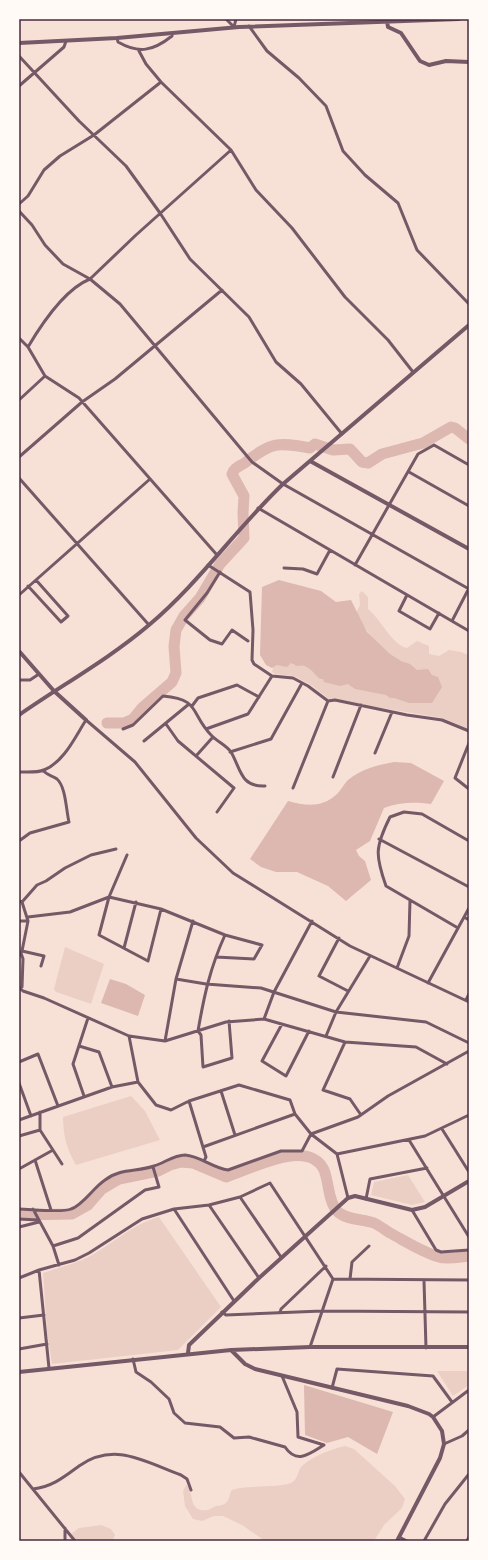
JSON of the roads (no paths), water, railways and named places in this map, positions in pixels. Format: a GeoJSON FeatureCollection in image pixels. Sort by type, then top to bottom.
{"type":"FeatureCollection","features":[{"type":"Feature","properties":{"kind":"street"},"geometry":{"type":"LineString","coordinates":[[226,19],[234,27]]}},
{"type":"Feature","properties":{"kind":"street"},"geometry":{"type":"LineString","coordinates":[[234,27],[236,19]]}},
{"type":"Feature","properties":{"kind":"street"},"geometry":{"type":"LineString","coordinates":[[19,43],[117,38],[249,26],[371,20],[459,19]]}},
{"type":"Feature","properties":{"kind":"street"},"geometry":{"type":"LineString","coordinates":[[387,21],[388,27],[401,33],[420,61],[429,65],[446,61],[469,62]]}},
{"type":"Feature","properties":{"kind":"street"},"geometry":{"type":"LineString","coordinates":[[249,26],[267,51],[299,78],[326,106],[344,151],[365,175],[398,203],[417,250],[469,304]]}},
{"type":"Feature","properties":{"kind":"street"},"geometry":{"type":"LineString","coordinates":[[117,38],[118,42],[128,48],[146,50],[162,43],[172,36],[172,33]]}},
{"type":"Feature","properties":{"kind":"street"},"geometry":{"type":"LineString","coordinates":[[19,86],[64,47],[66,41]]}},
{"type":"Feature","properties":{"kind":"street"},"geometry":{"type":"LineString","coordinates":[[139,50],[146,64],[161,82],[231,150],[256,190],[292,228],[345,297],[388,340],[413,372]]}},
{"type":"Feature","properties":{"kind":"street"},"geometry":{"type":"LineString","coordinates":[[19,56],[94,135],[126,166],[160,213],[190,259],[249,317],[276,362],[301,384],[342,434]]}},
{"type":"Feature","properties":{"kind":"street"},"geometry":{"type":"LineString","coordinates":[[19,204],[28,196],[44,170],[60,156],[94,135],[161,82]]}},
{"type":"Feature","properties":{"kind":"street"},"geometry":{"type":"LineString","coordinates":[[28,347],[45,318],[81,283],[90,279],[160,213],[231,150]]}},
{"type":"Feature","properties":{"kind":"street"},"geometry":{"type":"LineString","coordinates":[[19,211],[32,225],[45,245],[63,264],[90,279],[120,304],[154,347],[251,461],[283,484],[469,589],[452,621]]}},
{"type":"Feature","properties":{"kind":"street"},"geometry":{"type":"LineString","coordinates":[[19,457],[82,402],[115,379],[222,290]]}},
{"type":"Feature","properties":{"kind":"street"},"geometry":{"type":"LineString","coordinates":[[19,715],[128,642],[149,625],[184,592],[258,508],[283,484],[469,325]]}},
{"type":"Feature","properties":{"kind":"street"},"geometry":{"type":"LineString","coordinates":[[19,338],[28,347],[45,376],[82,402],[217,555]]}},
{"type":"Feature","properties":{"kind":"street"},"geometry":{"type":"LineString","coordinates":[[19,400],[45,376]]}},
{"type":"Feature","properties":{"kind":"street"},"geometry":{"type":"LineString","coordinates":[[354,564],[390,505],[418,454],[434,446],[469,465]]}},
{"type":"Feature","properties":{"kind":"street"},"geometry":{"type":"LineString","coordinates":[[310,461],[469,550]]}},
{"type":"Feature","properties":{"kind":"street"},"geometry":{"type":"LineString","coordinates":[[409,472],[469,506]]}},
{"type":"Feature","properties":{"kind":"street"},"geometry":{"type":"LineString","coordinates":[[19,478],[149,625]]}},
{"type":"Feature","properties":{"kind":"street"},"geometry":{"type":"LineString","coordinates":[[19,594],[150,479]]}},
{"type":"Feature","properties":{"kind":"street"},"geometry":{"type":"LineString","coordinates":[[258,508],[469,631]]}},
{"type":"Feature","properties":{"kind":"street"},"geometry":{"type":"LineString","coordinates":[[284,568],[303,569],[318,574],[330,550]]}},
{"type":"Feature","properties":{"kind":"street"},"geometry":{"type":"LineString","coordinates":[[208,565],[250,592],[253,630],[252,660],[257,666],[272,676],[292,678],[308,686],[328,701],[335,700],[392,712],[442,720],[469,731]]}},
{"type":"Feature","properties":{"kind":"street"},"geometry":{"type":"LineString","coordinates":[[220,572],[207,593],[185,620],[210,640],[222,644],[232,630],[248,641]]}},
{"type":"Feature","properties":{"kind":"street"},"geometry":{"type":"LineString","coordinates":[[28,586],[61,622],[68,616],[36,580]]}},
{"type":"Feature","properties":{"kind":"street"},"geometry":{"type":"LineString","coordinates":[[407,595],[399,611],[430,630],[439,613]]}},
{"type":"Feature","properties":{"kind":"street"},"geometry":{"type":"LineString","coordinates":[[19,651],[54,691],[135,762],[196,838],[233,873],[370,956],[467,1001],[469,994]]}},
{"type":"Feature","properties":{"kind":"street"},"geometry":{"type":"LineString","coordinates":[[19,680],[30,680],[39,674]]}},
{"type":"Feature","properties":{"kind":"street"},"geometry":{"type":"LineString","coordinates":[[206,729],[248,714],[272,676]]}},
{"type":"Feature","properties":{"kind":"street"},"geometry":{"type":"LineString","coordinates":[[230,752],[270,739],[302,683]]}},
{"type":"Feature","properties":{"kind":"street"},"geometry":{"type":"LineString","coordinates":[[144,741],[198,698],[237,685],[259,697]]}},
{"type":"Feature","properties":{"kind":"street"},"geometry":{"type":"LineString","coordinates":[[123,729],[133,725],[163,696],[180,697],[190,705],[213,737],[230,752],[245,781],[256,786],[265,786]]}},
{"type":"Feature","properties":{"kind":"street"},"geometry":{"type":"LineString","coordinates":[[292,788],[328,701]]}},
{"type":"Feature","properties":{"kind":"street"},"geometry":{"type":"LineString","coordinates":[[333,777],[361,705]]}},
{"type":"Feature","properties":{"kind":"street"},"geometry":{"type":"LineString","coordinates":[[375,753],[392,712]]}},
{"type":"Feature","properties":{"kind":"street"},"geometry":{"type":"LineString","coordinates":[[19,772],[43,770],[53,764],[69,747],[86,720]]}},
{"type":"Feature","properties":{"kind":"street"},"geometry":{"type":"LineString","coordinates":[[166,724],[178,741],[234,788],[217,812]]}},
{"type":"Feature","properties":{"kind":"street"},"geometry":{"type":"LineString","coordinates":[[196,756],[213,737]]}},
{"type":"Feature","properties":{"kind":"street"},"geometry":{"type":"LineString","coordinates":[[469,743],[455,778],[469,789]]}},
{"type":"Feature","properties":{"kind":"street"},"geometry":{"type":"LineString","coordinates":[[19,841],[30,833],[69,822],[65,805],[64,791],[57,779],[46,774],[43,770]]}},
{"type":"Feature","properties":{"kind":"street"},"geometry":{"type":"LineString","coordinates":[[458,928],[386,886],[378,862],[379,838],[390,817],[404,812],[422,814],[469,841]]}},
{"type":"Feature","properties":{"kind":"street"},"geometry":{"type":"LineString","coordinates":[[379,838],[469,887]]}},
{"type":"Feature","properties":{"kind":"street"},"geometry":{"type":"LineString","coordinates":[[116,849],[91,856],[65,868],[46,881],[37,885],[21,901],[28,919],[21,953],[23,959],[21,976],[22,987],[20,989],[44,998],[129,1036],[165,1041],[229,1021],[264,1018],[345,1042],[416,1047],[447,1064]]}},
{"type":"Feature","properties":{"kind":"street"},"geometry":{"type":"LineString","coordinates":[[127,855],[109,897],[99,935],[148,961],[162,909]]}},
{"type":"Feature","properties":{"kind":"street"},"geometry":{"type":"LineString","coordinates":[[19,921],[70,912],[109,897],[162,909],[226,935],[262,945],[254,959],[216,957]]}},
{"type":"Feature","properties":{"kind":"street"},"geometry":{"type":"LineString","coordinates":[[397,968],[409,936],[410,900]]}},
{"type":"Feature","properties":{"kind":"street"},"geometry":{"type":"LineString","coordinates":[[124,948],[136,902]]}},
{"type":"Feature","properties":{"kind":"street"},"geometry":{"type":"LineString","coordinates":[[428,983],[469,908]]}},
{"type":"Feature","properties":{"kind":"street"},"geometry":{"type":"LineString","coordinates":[[464,917],[469,920]]}},
{"type":"Feature","properties":{"kind":"street"},"geometry":{"type":"LineString","coordinates":[[165,1041],[176,979],[193,921]]}},
{"type":"Feature","properties":{"kind":"street"},"geometry":{"type":"LineString","coordinates":[[264,1018],[274,992],[312,921]]}},
{"type":"Feature","properties":{"kind":"street"},"geometry":{"type":"LineString","coordinates":[[226,935],[206,984],[198,1031],[201,1035],[203,1067],[232,1058],[229,1021]]}},
{"type":"Feature","properties":{"kind":"street"},"geometry":{"type":"LineString","coordinates":[[338,938],[319,976],[348,991]]}},
{"type":"Feature","properties":{"kind":"street"},"geometry":{"type":"LineString","coordinates":[[21,953],[44,956],[41,966]]}},
{"type":"Feature","properties":{"kind":"street"},"geometry":{"type":"LineString","coordinates":[[326,1036],[336,1012],[370,956]]}},
{"type":"Feature","properties":{"kind":"street"},"geometry":{"type":"LineString","coordinates":[[176,979],[206,984],[260,988],[336,1012],[426,1022],[469,1043]]}},
{"type":"Feature","properties":{"kind":"street"},"geometry":{"type":"LineString","coordinates":[[84,1096],[73,1064],[88,1018]]}},
{"type":"Feature","properties":{"kind":"street"},"geometry":{"type":"LineString","coordinates":[[282,1024],[262,1061],[286,1076],[309,1031]]}},
{"type":"Feature","properties":{"kind":"street"},"geometry":{"type":"LineString","coordinates":[[129,1036],[138,1082],[156,1105],[171,1110],[189,1101],[239,1085],[290,1100],[295,1114],[311,1134],[337,1154],[348,1198]]}},
{"type":"Feature","properties":{"kind":"street"},"geometry":{"type":"LineString","coordinates":[[345,1042],[323,1090],[350,1099],[361,1115]]}},
{"type":"Feature","properties":{"kind":"street"},"geometry":{"type":"LineString","coordinates":[[79,1046],[99,1052],[112,1087]]}},
{"type":"Feature","properties":{"kind":"street"},"geometry":{"type":"LineString","coordinates":[[19,1209],[70,1210],[115,1173],[153,1167],[173,1158],[185,1155],[228,1170],[281,1151],[302,1151],[311,1134],[361,1115],[388,1096],[469,1051]]}},
{"type":"Feature","properties":{"kind":"street"},"geometry":{"type":"LineString","coordinates":[[19,1062],[38,1054],[58,1106]]}},
{"type":"Feature","properties":{"kind":"street"},"geometry":{"type":"LineString","coordinates":[[19,1120],[112,1087],[138,1082]]}},
{"type":"Feature","properties":{"kind":"street"},"geometry":{"type":"LineString","coordinates":[[19,1083],[31,1116]]}},
{"type":"Feature","properties":{"kind":"street"},"geometry":{"type":"LineString","coordinates":[[221,1091],[236,1135]]}},
{"type":"Feature","properties":{"kind":"street"},"geometry":{"type":"LineString","coordinates":[[189,1101],[206,1157],[204,1161]]}},
{"type":"Feature","properties":{"kind":"street"},"geometry":{"type":"LineString","coordinates":[[40,1112],[40,1130],[62,1164]]}},
{"type":"Feature","properties":{"kind":"street"},"geometry":{"type":"LineString","coordinates":[[203,1147],[295,1114]]}},
{"type":"Feature","properties":{"kind":"street"},"geometry":{"type":"LineString","coordinates":[[337,1154],[425,1136],[469,1115]]}},
{"type":"Feature","properties":{"kind":"street"},"geometry":{"type":"LineString","coordinates":[[442,1129],[469,1172]]}},
{"type":"Feature","properties":{"kind":"street"},"geometry":{"type":"LineString","coordinates":[[19,1136],[40,1130]]}},
{"type":"Feature","properties":{"kind":"street"},"geometry":{"type":"LineString","coordinates":[[409,1140],[469,1237]]}},
{"type":"Feature","properties":{"kind":"street"},"geometry":{"type":"LineString","coordinates":[[19,1169],[53,1150]]}},
{"type":"Feature","properties":{"kind":"street"},"geometry":{"type":"LineString","coordinates":[[35,1160],[51,1210]]}},
{"type":"Feature","properties":{"kind":"street"},"geometry":{"type":"LineString","coordinates":[[53,1246],[78,1238],[146,1190],[159,1187],[153,1167]]}},
{"type":"Feature","properties":{"kind":"street"},"geometry":{"type":"LineString","coordinates":[[366,1199],[370,1179],[427,1168]]}},
{"type":"Feature","properties":{"kind":"street"},"geometry":{"type":"LineString","coordinates":[[188,1353],[189,1345],[222,1312],[305,1235],[348,1198],[355,1196],[412,1210],[426,1207],[469,1181]]}},
{"type":"Feature","properties":{"kind":"street"},"geometry":{"type":"LineString","coordinates":[[19,1278],[39,1270],[59,1265],[89,1253],[142,1219],[174,1209],[209,1205],[240,1197],[270,1183],[326,1266],[333,1279],[310,1347]]}},
{"type":"Feature","properties":{"kind":"street"},"geometry":{"type":"LineString","coordinates":[[240,1197],[281,1258]]}},
{"type":"Feature","properties":{"kind":"street"},"geometry":{"type":"LineString","coordinates":[[209,1205],[259,1278]]}},
{"type":"Feature","properties":{"kind":"street"},"geometry":{"type":"LineString","coordinates":[[174,1209],[234,1301]]}},
{"type":"Feature","properties":{"kind":"street"},"geometry":{"type":"LineString","coordinates":[[32,1210],[53,1246],[59,1265]]}},
{"type":"Feature","properties":{"kind":"street"},"geometry":{"type":"LineString","coordinates":[[412,1210],[436,1250],[441,1252],[469,1250]]}},
{"type":"Feature","properties":{"kind":"street"},"geometry":{"type":"LineString","coordinates":[[19,1219],[38,1221]]}},
{"type":"Feature","properties":{"kind":"street"},"geometry":{"type":"LineString","coordinates":[[19,1227],[38,1221]]}},
{"type":"Feature","properties":{"kind":"street"},"geometry":{"type":"LineString","coordinates":[[350,1279],[352,1262],[369,1246]]}},
{"type":"Feature","properties":{"kind":"street"},"geometry":{"type":"LineString","coordinates":[[280,1313],[281,1309],[326,1266]]}},
{"type":"Feature","properties":{"kind":"street"},"geometry":{"type":"LineString","coordinates":[[39,1270],[49,1368]]}},
{"type":"Feature","properties":{"kind":"street"},"geometry":{"type":"LineString","coordinates":[[333,1279],[424,1281],[469,1280]]}},
{"type":"Feature","properties":{"kind":"street"},"geometry":{"type":"LineString","coordinates":[[424,1281],[426,1348]]}},
{"type":"Feature","properties":{"kind":"street"},"geometry":{"type":"LineString","coordinates":[[222,1312],[226,1315],[322,1311],[426,1313],[469,1312]]}},
{"type":"Feature","properties":{"kind":"street"},"geometry":{"type":"LineString","coordinates":[[19,1318],[44,1315]]}},
{"type":"Feature","properties":{"kind":"street"},"geometry":{"type":"LineString","coordinates":[[19,1349],[47,1344]]}},
{"type":"Feature","properties":{"kind":"street"},"geometry":{"type":"LineString","coordinates":[[19,1372],[188,1353],[231,1350],[310,1347],[469,1347]]}},
{"type":"Feature","properties":{"kind":"street"},"geometry":{"type":"LineString","coordinates":[[231,1350],[245,1364],[255,1369],[408,1406],[433,1418],[442,1431],[444,1444],[440,1458],[398,1539],[407,1541]]}},
{"type":"Feature","properties":{"kind":"street"},"geometry":{"type":"LineString","coordinates":[[133,1359],[136,1372],[151,1382],[169,1399],[174,1413],[185,1423],[220,1427],[234,1438],[249,1437],[285,1447],[288,1452],[298,1458],[305,1457],[324,1445],[298,1437],[297,1412],[282,1376]]}},
{"type":"Feature","properties":{"kind":"street"},"geometry":{"type":"LineString","coordinates":[[332,1388],[337,1369],[434,1376],[452,1402]]}},
{"type":"Feature","properties":{"kind":"street"},"geometry":{"type":"LineString","coordinates":[[433,1418],[469,1390]]}},
{"type":"Feature","properties":{"kind":"street"},"geometry":{"type":"LineString","coordinates":[[444,1444],[462,1436],[469,1430]]}},
{"type":"Feature","properties":{"kind":"street"},"geometry":{"type":"LineString","coordinates":[[33,1489],[42,1488],[56,1483],[81,1465],[98,1457],[114,1453],[131,1455],[181,1475],[187,1479],[191,1490]]}},
{"type":"Feature","properties":{"kind":"street"},"geometry":{"type":"LineString","coordinates":[[19,1472],[75,1541]]}},
{"type":"Feature","properties":{"kind":"street"},"geometry":{"type":"LineString","coordinates":[[424,1541],[445,1504],[469,1474]]}},
{"type":"Feature","properties":{"kind":"street"},"geometry":{"type":"LineString","coordinates":[[65,1528],[65,1541]]}},
{"type":"Feature","properties":{"kind":"waterway"},"geometry":{"type":"LineString","coordinates":[[107,723],[124,723],[133,719],[142,708],[172,682],[176,673],[174,646],[176,630],[184,616],[200,598],[220,564],[244,538],[244,496],[232,474],[236,468],[255,455],[275,445],[290,445],[310,448],[315,444],[333,450],[350,449],[362,462],[368,463],[382,454],[423,443],[451,427],[455,428],[469,439]]}},
{"type":"Feature","properties":{"kind":"waterway"},"geometry":{"type":"LineString","coordinates":[[19,1215],[72,1214],[88,1205],[102,1189],[119,1179],[158,1171],[170,1165],[181,1162],[193,1163],[226,1177],[278,1158],[305,1156],[316,1161],[324,1170],[330,1197],[334,1207],[340,1214],[349,1218],[374,1223],[414,1246],[442,1258],[469,1256]]}}]}
